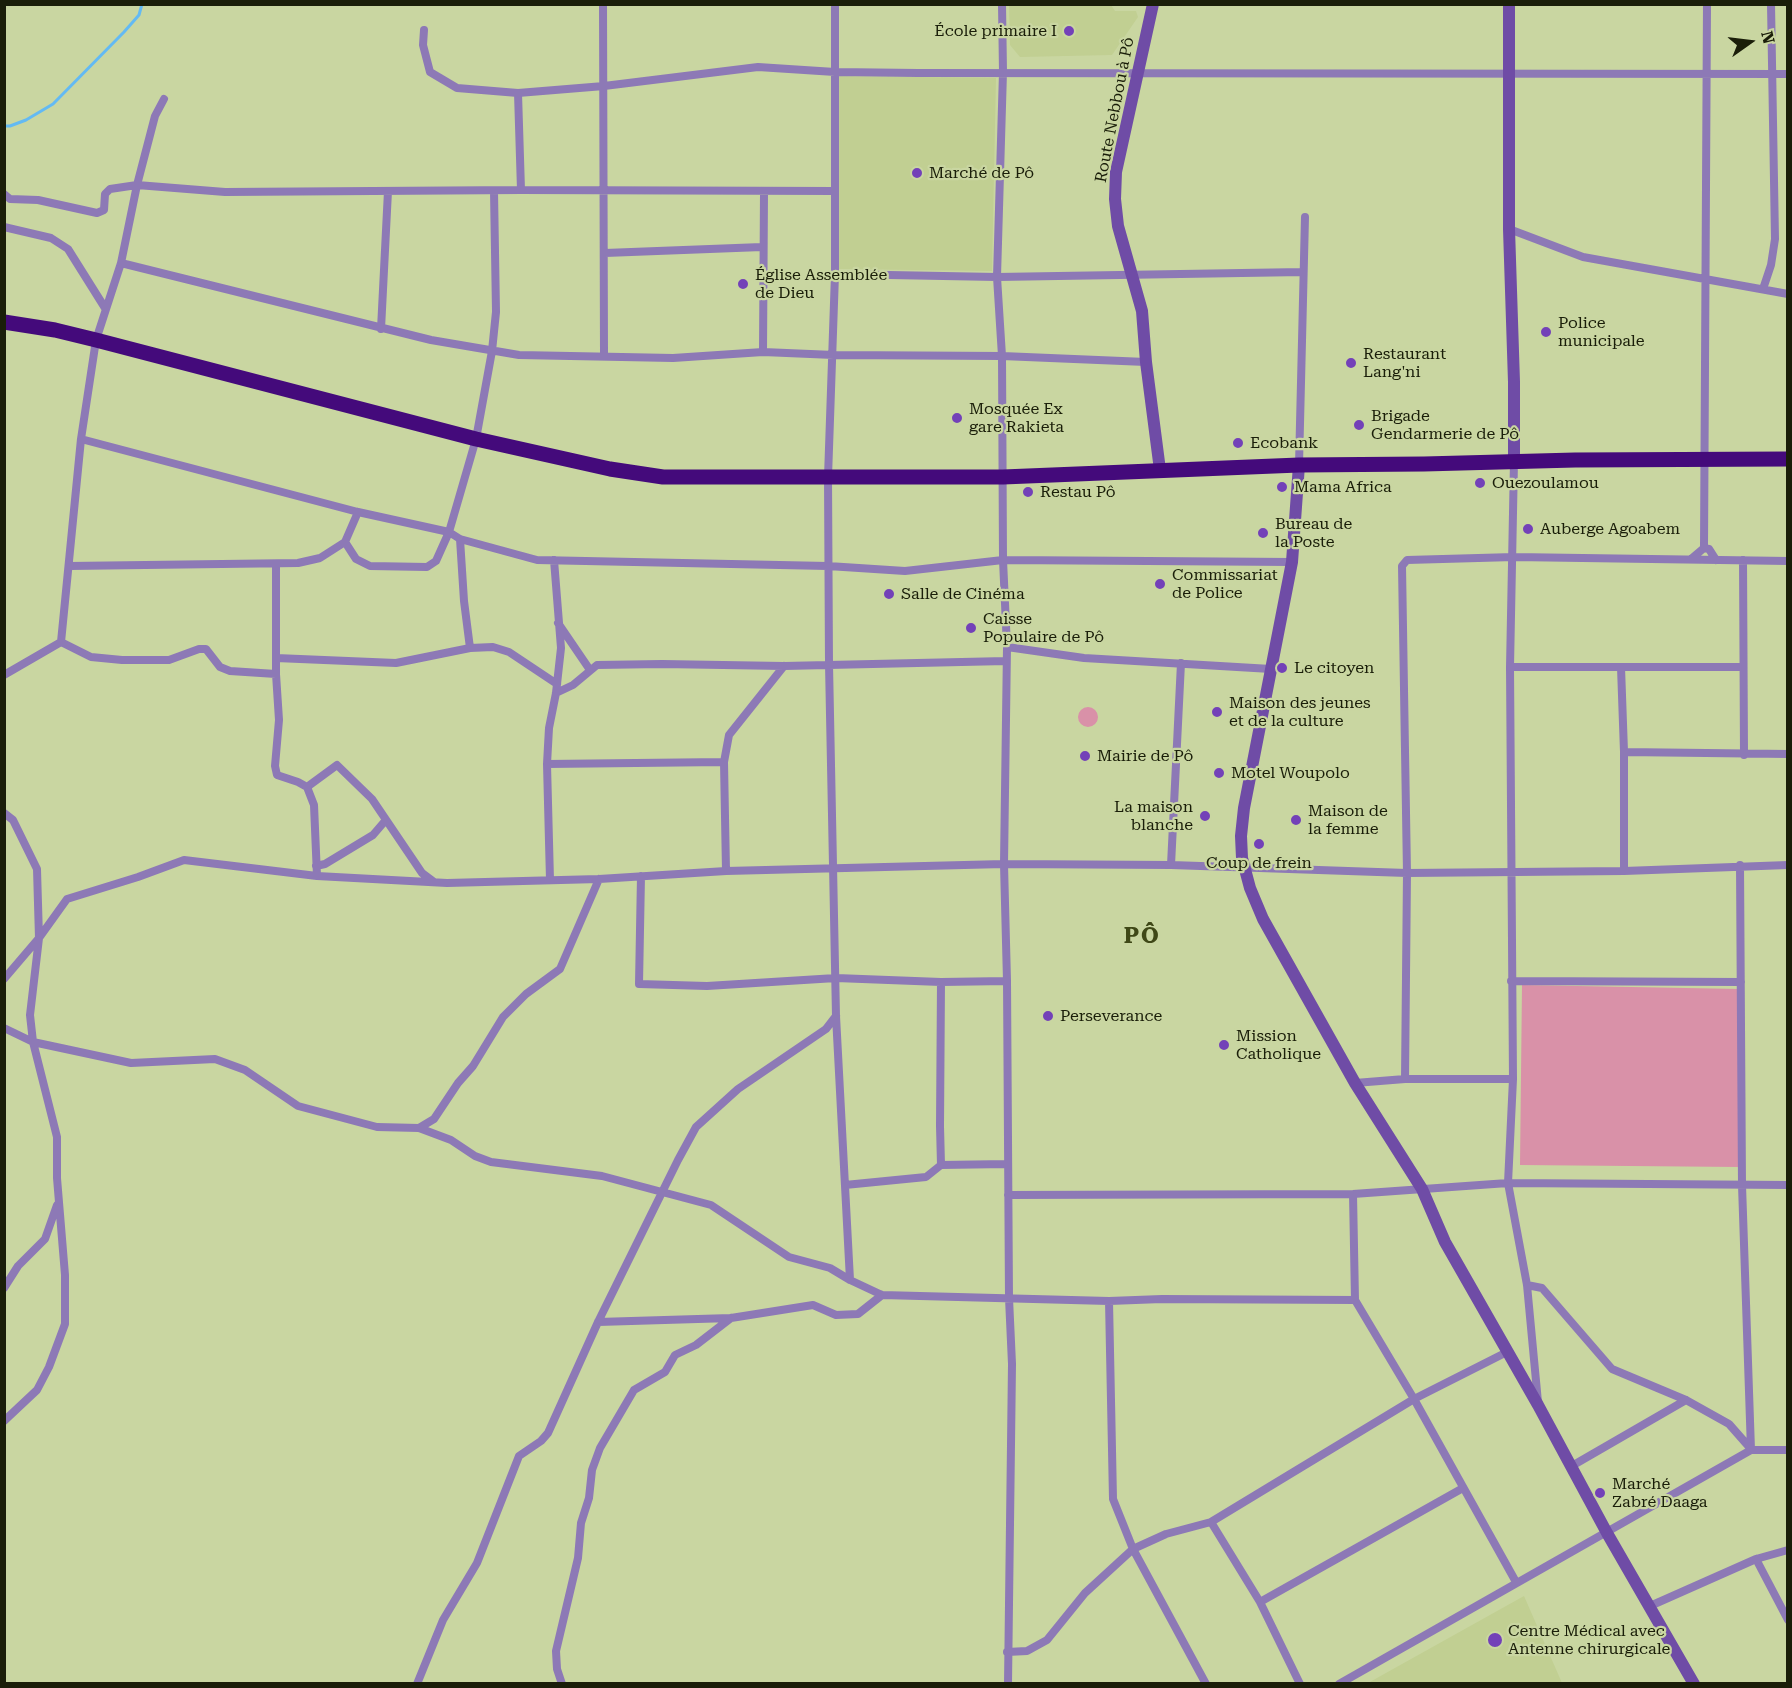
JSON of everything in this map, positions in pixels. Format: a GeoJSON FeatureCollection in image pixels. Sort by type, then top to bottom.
{"type":"FeatureCollection","features":[{"type":"Feature","properties":{"kind":"highway"},"geometry":{"type":"LineString","coordinates":[[4,322],[55,330],[96,340],[476,439],[610,469],[663,477],[1003,477],[1299,465],[1788,459]]}},
{"type":"Feature","properties":{"kind":"main road","name":"Route Nebbou à Pô"},"geometry":{"type":"LineString","coordinates":[[1153,4],[1116,172],[1115,190],[1118,226],[1142,311],[1160,470]]}},
{"type":"Feature","properties":{"kind":"main road"},"geometry":{"type":"LineString","coordinates":[[1509,4],[1509,229],[1514,461]]}},
{"type":"Feature","properties":{"kind":"main road"},"geometry":{"type":"LineString","coordinates":[[1299,465],[1292,562],[1244,808],[1241,836],[1242,858],[1250,888],[1263,919],[1356,1083],[1422,1189],[1445,1242],[1539,1405],[1607,1533],[1694,1683]]}},
{"type":"Feature","properties":{"kind":"street"},"geometry":{"type":"LineString","coordinates":[[603,4],[604,356]]}},
{"type":"Feature","properties":{"kind":"street"},"geometry":{"type":"LineString","coordinates":[[835,4],[834,355],[828,477],[829,664],[836,1016],[850,1280]]}},
{"type":"Feature","properties":{"kind":"street"},"geometry":{"type":"LineString","coordinates":[[1002,4],[1003,72],[997,276],[1002,356],[1003,560],[1007,648],[1004,864],[1009,1298],[1012,1364],[1008,1683]]}},
{"type":"Feature","properties":{"kind":"street"},"geometry":{"type":"LineString","coordinates":[[1691,560],[1704,548],[1707,4]]}},
{"type":"Feature","properties":{"kind":"street"},"geometry":{"type":"LineString","coordinates":[[1763,289],[1771,266],[1775,240],[1771,4]]}},
{"type":"Feature","properties":{"kind":"street"},"geometry":{"type":"LineString","coordinates":[[424,30],[423,45],[430,72],[457,88],[518,93],[604,86],[758,68],[835,72],[1137,74],[1788,74]]}},
{"type":"Feature","properties":{"kind":"street"},"geometry":{"type":"LineString","coordinates":[[518,93],[521,190]]}},
{"type":"Feature","properties":{"kind":"street"},"geometry":{"type":"LineString","coordinates":[[61,642],[81,440],[96,340],[121,263],[137,185],[155,116],[164,99]]}},
{"type":"Feature","properties":{"kind":"street"},"geometry":{"type":"LineString","coordinates":[[4,194],[10,199],[54,203],[97,213],[104,210],[105,194],[110,189],[137,185],[225,192],[834,191]]}},
{"type":"Feature","properties":{"kind":"street"},"geometry":{"type":"LineString","coordinates":[[381,329],[388,191]]}},
{"type":"Feature","properties":{"kind":"street"},"geometry":{"type":"LineString","coordinates":[[345,542],[356,560],[370,566],[427,567],[436,561],[450,532],[476,439],[492,351],[496,312],[494,191]]}},
{"type":"Feature","properties":{"kind":"street"},"geometry":{"type":"LineString","coordinates":[[763,352],[764,192]]}},
{"type":"Feature","properties":{"kind":"street"},"geometry":{"type":"LineString","coordinates":[[1299,465],[1305,217]]}},
{"type":"Feature","properties":{"kind":"street"},"geometry":{"type":"LineString","coordinates":[[4,227],[51,238],[68,249],[105,308]]}},
{"type":"Feature","properties":{"kind":"street"},"geometry":{"type":"LineString","coordinates":[[1509,229],[1583,257],[1788,294]]}},
{"type":"Feature","properties":{"kind":"street"},"geometry":{"type":"LineString","coordinates":[[605,253],[762,248]]}},
{"type":"Feature","properties":{"kind":"street"},"geometry":{"type":"LineString","coordinates":[[121,263],[381,329],[519,355],[673,358],[763,352],[834,355],[1002,356],[1146,362]]}},
{"type":"Feature","properties":{"kind":"street"},"geometry":{"type":"LineString","coordinates":[[835,274],[997,276],[1304,272]]}},
{"type":"Feature","properties":{"kind":"street"},"geometry":{"type":"LineString","coordinates":[[81,440],[358,512],[450,532],[460,539],[537,560],[828,566],[905,571],[1003,560],[1292,562]]}},
{"type":"Feature","properties":{"kind":"street"},"geometry":{"type":"LineString","coordinates":[[1514,461],[1514,557],[1510,667],[1513,1079],[1508,1183],[1527,1285],[1539,1405]]}},
{"type":"Feature","properties":{"kind":"street"},"geometry":{"type":"LineString","coordinates":[[69,566],[276,564],[320,558],[345,542],[358,512]]}},
{"type":"Feature","properties":{"kind":"street"},"geometry":{"type":"LineString","coordinates":[[460,539],[470,648]]}},
{"type":"Feature","properties":{"kind":"street"},"geometry":{"type":"LineString","coordinates":[[1704,548],[1709,549],[1716,560]]}},
{"type":"Feature","properties":{"kind":"street"},"geometry":{"type":"LineString","coordinates":[[1405,1080],[1407,873],[1402,566],[1407,560],[1514,557],[1788,561]]}},
{"type":"Feature","properties":{"kind":"street"},"geometry":{"type":"LineString","coordinates":[[550,880],[547,764],[549,728],[561,648],[557,622],[554,560]]}},
{"type":"Feature","properties":{"kind":"street"},"geometry":{"type":"LineString","coordinates":[[1743,560],[1744,754]]}},
{"type":"Feature","properties":{"kind":"street"},"geometry":{"type":"LineString","coordinates":[[276,564],[276,674],[279,720],[275,766],[277,776],[307,787],[314,805],[317,876]]}},
{"type":"Feature","properties":{"kind":"street"},"geometry":{"type":"LineString","coordinates":[[557,622],[590,670]]}},
{"type":"Feature","properties":{"kind":"street"},"geometry":{"type":"LineString","coordinates":[[61,642],[91,657],[122,660],[170,660],[199,649],[207,649],[220,667],[230,671],[276,674]]}},
{"type":"Feature","properties":{"kind":"street"},"geometry":{"type":"LineString","coordinates":[[4,675],[61,642]]}},
{"type":"Feature","properties":{"kind":"street"},"geometry":{"type":"LineString","coordinates":[[276,658],[396,663],[470,648],[493,647],[509,652],[556,688],[573,685],[597,665],[663,663],[784,666],[1006,661]]}},
{"type":"Feature","properties":{"kind":"street"},"geometry":{"type":"LineString","coordinates":[[1007,648],[1084,658],[1271,669]]}},
{"type":"Feature","properties":{"kind":"street"},"geometry":{"type":"LineString","coordinates":[[1171,865],[1181,663]]}},
{"type":"Feature","properties":{"kind":"street"},"geometry":{"type":"LineString","coordinates":[[726,871],[724,762],[729,735],[784,666]]}},
{"type":"Feature","properties":{"kind":"street"},"geometry":{"type":"LineString","coordinates":[[1510,667],[1743,667]]}},
{"type":"Feature","properties":{"kind":"street"},"geometry":{"type":"LineString","coordinates":[[1621,667],[1624,871]]}},
{"type":"Feature","properties":{"kind":"street"},"geometry":{"type":"LineString","coordinates":[[1624,752],[1788,754]]}},
{"type":"Feature","properties":{"kind":"street"},"geometry":{"type":"LineString","coordinates":[[547,764],[724,762]]}},
{"type":"Feature","properties":{"kind":"street"},"geometry":{"type":"LineString","coordinates":[[307,787],[337,765],[372,799],[422,873],[434,882]]}},
{"type":"Feature","properties":{"kind":"street"},"geometry":{"type":"LineString","coordinates":[[4,813],[13,820],[37,869],[39,938],[30,1015],[33,1042],[57,1137],[58,1201],[65,1275],[65,1323],[49,1367],[37,1390],[4,1421]]}},
{"type":"Feature","properties":{"kind":"street"},"geometry":{"type":"LineString","coordinates":[[316,866],[325,864],[373,835],[385,821]]}},
{"type":"Feature","properties":{"kind":"street"},"geometry":{"type":"LineString","coordinates":[[4,979],[39,938],[66,899],[184,860],[317,876],[434,882],[599,879],[726,871],[1004,864],[1171,865],[1407,873],[1624,871],[1788,865]]}},
{"type":"Feature","properties":{"kind":"street"},"geometry":{"type":"LineString","coordinates":[[1740,865],[1742,1185],[1751,1450]]}},
{"type":"Feature","properties":{"kind":"street"},"geometry":{"type":"LineString","coordinates":[[641,876],[639,984],[707,986],[836,978],[941,982],[1007,981]]}},
{"type":"Feature","properties":{"kind":"street"},"geometry":{"type":"LineString","coordinates":[[420,1128],[434,1119],[458,1083],[473,1066],[503,1017],[526,994],[560,969],[599,879]]}},
{"type":"Feature","properties":{"kind":"street"},"geometry":{"type":"LineString","coordinates":[[1511,981],[1741,982]]}},
{"type":"Feature","properties":{"kind":"street"},"geometry":{"type":"LineString","coordinates":[[941,982],[942,1165]]}},
{"type":"Feature","properties":{"kind":"street"},"geometry":{"type":"LineString","coordinates":[[417,1683],[443,1620],[477,1563],[519,1456],[541,1441],[548,1433],[598,1322],[696,1127],[738,1089],[826,1029],[836,1016]]}},
{"type":"Feature","properties":{"kind":"street"},"geometry":{"type":"LineString","coordinates":[[4,1028],[33,1042],[132,1063],[215,1059],[245,1070],[298,1106],[377,1127],[420,1128],[451,1140],[475,1156],[491,1162],[602,1176],[711,1205],[789,1257],[830,1268],[882,1295],[1109,1301],[1356,1300]]}},
{"type":"Feature","properties":{"kind":"street"},"geometry":{"type":"LineString","coordinates":[[1356,1083],[1513,1079]]}},
{"type":"Feature","properties":{"kind":"street"},"geometry":{"type":"LineString","coordinates":[[846,1185],[926,1178],[942,1165],[1007,1164]]}},
{"type":"Feature","properties":{"kind":"street"},"geometry":{"type":"LineString","coordinates":[[1008,1195],[1353,1194],[1508,1183],[1788,1185]]}},
{"type":"Feature","properties":{"kind":"street"},"geometry":{"type":"LineString","coordinates":[[1353,1194],[1356,1300],[1516,1582]]}},
{"type":"Feature","properties":{"kind":"street"},"geometry":{"type":"LineString","coordinates":[[4,1288],[18,1266],[45,1239],[58,1201]]}},
{"type":"Feature","properties":{"kind":"street"},"geometry":{"type":"LineString","coordinates":[[1527,1285],[1542,1288],[1612,1369],[1686,1400],[1729,1424],[1751,1450]]}},
{"type":"Feature","properties":{"kind":"street"},"geometry":{"type":"LineString","coordinates":[[598,1322],[731,1318],[813,1305],[836,1316],[858,1314],[882,1295]]}},
{"type":"Feature","properties":{"kind":"street"},"geometry":{"type":"LineString","coordinates":[[1109,1301],[1113,1499],[1133,1549],[1206,1683]]}},
{"type":"Feature","properties":{"kind":"street"},"geometry":{"type":"LineString","coordinates":[[562,1683],[557,1669],[556,1651],[578,1558],[581,1523],[589,1498],[592,1470],[600,1448],[634,1390],[665,1372],[675,1355],[696,1345],[731,1318]]}},
{"type":"Feature","properties":{"kind":"street"},"geometry":{"type":"LineString","coordinates":[[1007,1652],[1027,1652],[1047,1640],[1084,1593],[1133,1549],[1166,1534],[1211,1522],[1414,1399],[1507,1353]]}},
{"type":"Feature","properties":{"kind":"street"},"geometry":{"type":"LineString","coordinates":[[1570,1467],[1686,1400]]}},
{"type":"Feature","properties":{"kind":"street"},"geometry":{"type":"LineString","coordinates":[[1339,1683],[1751,1450],[1788,1450]]}},
{"type":"Feature","properties":{"kind":"street"},"geometry":{"type":"LineString","coordinates":[[1260,1602],[1463,1488]]}},
{"type":"Feature","properties":{"kind":"street"},"geometry":{"type":"LineString","coordinates":[[1211,1522],[1260,1602],[1300,1683]]}},
{"type":"Feature","properties":{"kind":"street"},"geometry":{"type":"LineString","coordinates":[[1650,1605],[1756,1559],[1788,1550]]}},
{"type":"Feature","properties":{"kind":"street"},"geometry":{"type":"LineString","coordinates":[[1756,1559],[1788,1620]]}},
{"type":"Feature","properties":{"kind":"shaded area","name":"École primaire I"},"geometry":{"type":"Polygon","coordinates":[[[1009,5],[1111,5],[1115,11],[1136,11],[1138,17],[1112,55],[1020,57],[1010,45],[1009,5]]]}},
{"type":"Feature","properties":{"kind":"shaded area","name":"Marché de Pô"},"geometry":{"type":"Polygon","coordinates":[[[839,76],[996,78],[992,271],[839,269],[839,76]]]}},
{"type":"Feature","properties":{"kind":"shaded area"},"geometry":{"type":"Polygon","coordinates":[[[1088,707],[1095,710],[1098,717],[1095,724],[1088,727],[1081,724],[1078,717],[1081,710],[1088,707]]]}},
{"type":"Feature","properties":{"kind":"shaded area"},"geometry":{"type":"Polygon","coordinates":[[[1522,985],[1740,989],[1739,1167],[1520,1165],[1522,985]]]}},
{"type":"Feature","properties":{"kind":"shaded area","name":"Centre Médical avec Antenne chirurgicale"},"geometry":{"type":"Polygon","coordinates":[[[1524,1596],[1562,1683],[1368,1683],[1524,1596]]]}},
{"type":"Feature","properties":{"kind":"waterway"},"geometry":{"type":"LineString","coordinates":[[4,126],[26,120],[53,104],[124,32],[139,15],[142,4]]}},
{"type":"Feature","properties":{"kind":"place","name":"École primaire I"},"geometry":{"type":"Point","coordinates":[1069,31]}},
{"type":"Feature","properties":{"kind":"place","name":"Marché de Pô"},"geometry":{"type":"Point","coordinates":[917,173]}},
{"type":"Feature","properties":{"kind":"place","name":"Église Assemblée de Dieu"},"geometry":{"type":"Point","coordinates":[743,284]}},
{"type":"Feature","properties":{"kind":"place","name":"Police municipale"},"geometry":{"type":"Point","coordinates":[1546,332]}},
{"type":"Feature","properties":{"kind":"place","name":"Restaurant Lang'ni"},"geometry":{"type":"Point","coordinates":[1351,363]}},
{"type":"Feature","properties":{"kind":"place","name":"Mosquée Ex gare Rakieta"},"geometry":{"type":"Point","coordinates":[957,418]}},
{"type":"Feature","properties":{"kind":"place","name":"Brigade Gendarmerie de Pô"},"geometry":{"type":"Point","coordinates":[1359,425]}},
{"type":"Feature","properties":{"kind":"place","name":"Ecobank"},"geometry":{"type":"Point","coordinates":[1238,443]}},
{"type":"Feature","properties":{"kind":"place","name":"Ouezoulamou"},"geometry":{"type":"Point","coordinates":[1480,483]}},
{"type":"Feature","properties":{"kind":"place","name":"Mama Africa"},"geometry":{"type":"Point","coordinates":[1282,487]}},
{"type":"Feature","properties":{"kind":"place","name":"Restau Pô"},"geometry":{"type":"Point","coordinates":[1028,492]}},
{"type":"Feature","properties":{"kind":"place","name":"Auberge Agoabem"},"geometry":{"type":"Point","coordinates":[1528,529]}},
{"type":"Feature","properties":{"kind":"place","name":"Bureau de la Poste"},"geometry":{"type":"Point","coordinates":[1263,533]}},
{"type":"Feature","properties":{"kind":"place","name":"Commissariat de Police"},"geometry":{"type":"Point","coordinates":[1160,584]}},
{"type":"Feature","properties":{"kind":"place","name":"Salle de Cinéma"},"geometry":{"type":"Point","coordinates":[889,594]}},
{"type":"Feature","properties":{"kind":"place","name":"Caisse Populaire de Pô"},"geometry":{"type":"Point","coordinates":[971,628]}},
{"type":"Feature","properties":{"kind":"place","name":"Le citoyen"},"geometry":{"type":"Point","coordinates":[1282,668]}},
{"type":"Feature","properties":{"kind":"place","name":"Maison des jeunes et de la culture"},"geometry":{"type":"Point","coordinates":[1217,712]}},
{"type":"Feature","properties":{"kind":"place","name":"Mairie de Pô"},"geometry":{"type":"Point","coordinates":[1085,756]}},
{"type":"Feature","properties":{"kind":"place","name":"Motel Woupolo"},"geometry":{"type":"Point","coordinates":[1219,773]}},
{"type":"Feature","properties":{"kind":"place","name":"La maison blanche"},"geometry":{"type":"Point","coordinates":[1205,816]}},
{"type":"Feature","properties":{"kind":"place","name":"Maison de la femme"},"geometry":{"type":"Point","coordinates":[1296,820]}},
{"type":"Feature","properties":{"kind":"place","name":"Coup de frein"},"geometry":{"type":"Point","coordinates":[1259,844]}},
{"type":"Feature","properties":{"kind":"place","name":"Perseverance"},"geometry":{"type":"Point","coordinates":[1048,1016]}},
{"type":"Feature","properties":{"kind":"place","name":"Mission Catholique"},"geometry":{"type":"Point","coordinates":[1224,1045]}},
{"type":"Feature","properties":{"kind":"place","name":"Marché Zabré Daaga"},"geometry":{"type":"Point","coordinates":[1600,1493]}},
{"type":"Feature","properties":{"kind":"place","name":"Centre Médical avec Antenne chirurgicale"},"geometry":{"type":"Point","coordinates":[1495,1640]}},
{"type":"Feature","properties":{"kind":"district","name":"PÔ"},"geometry":{"type":"Point","coordinates":[1142,937]}}]}
